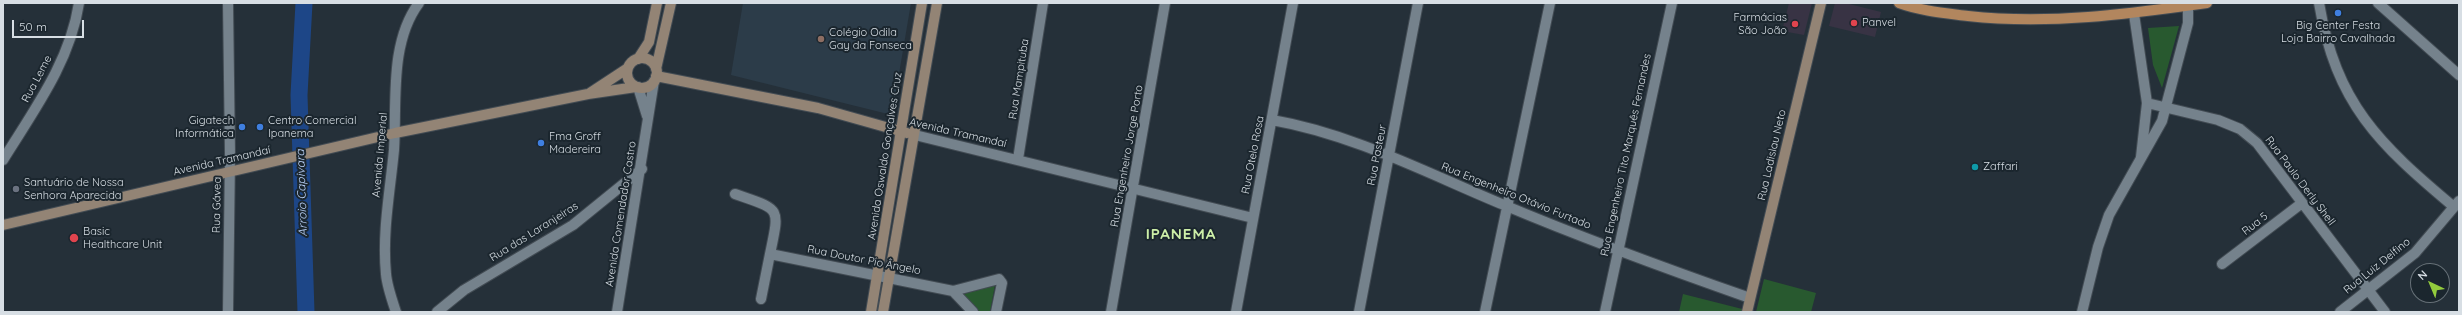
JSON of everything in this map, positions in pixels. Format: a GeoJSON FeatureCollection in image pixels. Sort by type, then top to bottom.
{"type":"FeatureCollection","features":[{"type":"Feature","properties":{"kind":"main road"},"geometry":{"type":"LineString","coordinates":[[1899,3],[1936,12],[1998,19],[2042,20],[2134,14],[2207,3]]}},
{"type":"Feature","properties":{"kind":"street","name":"Rua Leme"},"geometry":{"type":"LineString","coordinates":[[3,160],[54,78],[75,26],[79,3]]}},
{"type":"Feature","properties":{"kind":"street","name":"Rua Gávea"},"geometry":{"type":"LineString","coordinates":[[228,3],[228,312]]}},
{"type":"Feature","properties":{"kind":"street","name":"Avenida Imperial"},"geometry":{"type":"LineString","coordinates":[[396,312],[386,275],[385,225],[395,133],[399,56],[405,32],[419,3]]}},
{"type":"Feature","properties":{"kind":"street"},"geometry":{"type":"LineString","coordinates":[[638,59],[649,60],[655,76],[647,87],[637,87],[628,79],[628,68],[638,59],[649,42],[657,3]]}},
{"type":"Feature","properties":{"kind":"street","name":"Avenida Comendador Castro"},"geometry":{"type":"LineString","coordinates":[[618,312],[642,169],[655,76],[671,3]]}},
{"type":"Feature","properties":{"kind":"street","name":"Avenida Oswaldo Gonçalves Cruz"},"geometry":{"type":"LineString","coordinates":[[871,312],[902,132],[922,3]]}},
{"type":"Feature","properties":{"kind":"street"},"geometry":{"type":"LineString","coordinates":[[883,312],[937,3]]}},
{"type":"Feature","properties":{"kind":"street","name":"Rua Mampituba"},"geometry":{"type":"LineString","coordinates":[[1018,159],[1043,3]]}},
{"type":"Feature","properties":{"kind":"street","name":"Rua Engenheiro Jorge Porto"},"geometry":{"type":"LineString","coordinates":[[1111,312],[1165,3]]}},
{"type":"Feature","properties":{"kind":"street","name":"Rua Otelo Rosa"},"geometry":{"type":"LineString","coordinates":[[1236,312],[1293,3]]}},
{"type":"Feature","properties":{"kind":"street","name":"Rua Pasteur"},"geometry":{"type":"LineString","coordinates":[[1359,312],[1418,3]]}},
{"type":"Feature","properties":{"kind":"street"},"geometry":{"type":"LineString","coordinates":[[1485,312],[1550,3]]}},
{"type":"Feature","properties":{"kind":"street","name":"Rua Engenheiro Tito Marquês Fernandes"},"geometry":{"type":"LineString","coordinates":[[1605,312],[1672,3]]}},
{"type":"Feature","properties":{"kind":"street","name":"Rua Ladislau Neto"},"geometry":{"type":"LineString","coordinates":[[1746,312],[1821,3]]}},
{"type":"Feature","properties":{"kind":"street"},"geometry":{"type":"LineString","coordinates":[[2319,3],[2325,37],[2350,97],[2374,134],[2400,162],[2457,204]]}},
{"type":"Feature","properties":{"kind":"street"},"geometry":{"type":"LineString","coordinates":[[2378,3],[2459,75]]}},
{"type":"Feature","properties":{"kind":"street"},"geometry":{"type":"LineString","coordinates":[[2082,312],[2098,247],[2110,215],[2140,159],[2151,143],[2166,107],[2188,23],[2188,6]]}},
{"type":"Feature","properties":{"kind":"street"},"geometry":{"type":"LineString","coordinates":[[2134,14],[2147,103],[2140,159]]}},
{"type":"Feature","properties":{"kind":"street","name":"Avenida Tramandaí"},"geometry":{"type":"LineString","coordinates":[[588,94],[628,68]]}},
{"type":"Feature","properties":{"kind":"street","name":"Avenida Tramandaí"},"geometry":{"type":"LineString","coordinates":[[655,76],[818,108],[902,132],[1018,159],[1253,218]]}},
{"type":"Feature","properties":{"kind":"street","name":"Avenida Tramandaí"},"geometry":{"type":"LineString","coordinates":[[3,225],[395,133],[588,94],[637,87]]}},
{"type":"Feature","properties":{"kind":"street","name":"Avenida Comendador Castro"},"geometry":{"type":"LineString","coordinates":[[637,87],[648,119]]}},
{"type":"Feature","properties":{"kind":"street","name":"Rua Paulo Derly Shell"},"geometry":{"type":"LineString","coordinates":[[2147,103],[2218,120],[2240,129],[2257,143],[2385,312]]}},
{"type":"Feature","properties":{"kind":"street","name":"Rua Engenheiro Otávio Furtado"},"geometry":{"type":"LineString","coordinates":[[1272,120],[1328,134],[1389,156],[1618,251],[1750,298]]}},
{"type":"Feature","properties":{"kind":"street","name":"Rua das Laranjeiras"},"geometry":{"type":"LineString","coordinates":[[437,312],[464,290],[573,224],[612,195],[642,169]]}},
{"type":"Feature","properties":{"kind":"street"},"geometry":{"type":"LineString","coordinates":[[735,194],[767,205],[777,219],[760,299]]}},
{"type":"Feature","properties":{"kind":"street","name":"Rua 5"},"geometry":{"type":"LineString","coordinates":[[2222,264],[2302,203]]}},
{"type":"Feature","properties":{"kind":"street","name":"Rua Luiz Delfino"},"geometry":{"type":"LineString","coordinates":[[2340,312],[2415,253],[2457,204]]}},
{"type":"Feature","properties":{"kind":"street","name":"Rua Doutor Pio Ângelo"},"geometry":{"type":"LineString","coordinates":[[770,254],[878,274],[953,291],[999,279],[1002,283],[996,312]]}},
{"type":"Feature","properties":{"kind":"street"},"geometry":{"type":"LineString","coordinates":[[953,291],[973,312]]}},
{"type":"Feature","properties":{"kind":"shaded area","name":"Colégio Odila Gay da Fonseca"},"geometry":{"type":"Polygon","coordinates":[[[743,3],[911,3],[892,115],[731,75],[743,3]]]}},
{"type":"Feature","properties":{"kind":"shaded area","name":"Farmácias São João"},"geometry":{"type":"Polygon","coordinates":[[[1789,3],[1812,3],[1804,35],[1782,31],[1789,3]]]}},
{"type":"Feature","properties":{"kind":"shaded area","name":"Panvel"},"geometry":{"type":"Polygon","coordinates":[[[1835,3],[1845,3],[1881,12],[1875,37],[1829,26],[1835,3]]]}},
{"type":"Feature","properties":{"kind":"green space"},"geometry":{"type":"Polygon","coordinates":[[[2179,26],[2162,88],[2153,65],[2148,28],[2179,26]]]}},
{"type":"Feature","properties":{"kind":"green space"},"geometry":{"type":"Polygon","coordinates":[[[1764,279],[1816,293],[1811,312],[1756,312],[1764,279]]]}},
{"type":"Feature","properties":{"kind":"green space"},"geometry":{"type":"Polygon","coordinates":[[[995,285],[990,312],[980,312],[963,294],[995,285]]]}},
{"type":"Feature","properties":{"kind":"green space"},"geometry":{"type":"Polygon","coordinates":[[[1683,294],[1754,312],[1679,312],[1683,294]]]}},
{"type":"Feature","properties":{"kind":"waterway","name":"Arroio Capivara"},"geometry":{"type":"LineString","coordinates":[[304,3],[299,95],[306,312]]}},
{"type":"Feature","properties":{"kind":"place","name":"Big Center Festa Loja Bairro Cavalhada"},"geometry":{"type":"Point","coordinates":[2338,13]}},
{"type":"Feature","properties":{"kind":"place","name":"Panvel"},"geometry":{"type":"Point","coordinates":[1854,23]}},
{"type":"Feature","properties":{"kind":"place","name":"Farmácias São João"},"geometry":{"type":"Point","coordinates":[1795,24]}},
{"type":"Feature","properties":{"kind":"place","name":"Colégio Odila Gay da Fonseca"},"geometry":{"type":"Point","coordinates":[821,39]}},
{"type":"Feature","properties":{"kind":"place","name":"Gigatech Informática"},"geometry":{"type":"Point","coordinates":[242,127]}},
{"type":"Feature","properties":{"kind":"place","name":"Centro Comercial Ipanema"},"geometry":{"type":"Point","coordinates":[260,127]}},
{"type":"Feature","properties":{"kind":"place","name":"Fma Groff Madereira"},"geometry":{"type":"Point","coordinates":[541,143]}},
{"type":"Feature","properties":{"kind":"place","name":"Zaffari"},"geometry":{"type":"Point","coordinates":[1975,167]}},
{"type":"Feature","properties":{"kind":"place","name":"Santuário de Nossa Senhora Aparecida"},"geometry":{"type":"Point","coordinates":[16,189]}},
{"type":"Feature","properties":{"kind":"place","name":"Basic Healthcare Unit"},"geometry":{"type":"Point","coordinates":[74,238]}},
{"type":"Feature","properties":{"kind":"district","name":"IPANEMA"},"geometry":{"type":"Point","coordinates":[1181,234]}}]}
